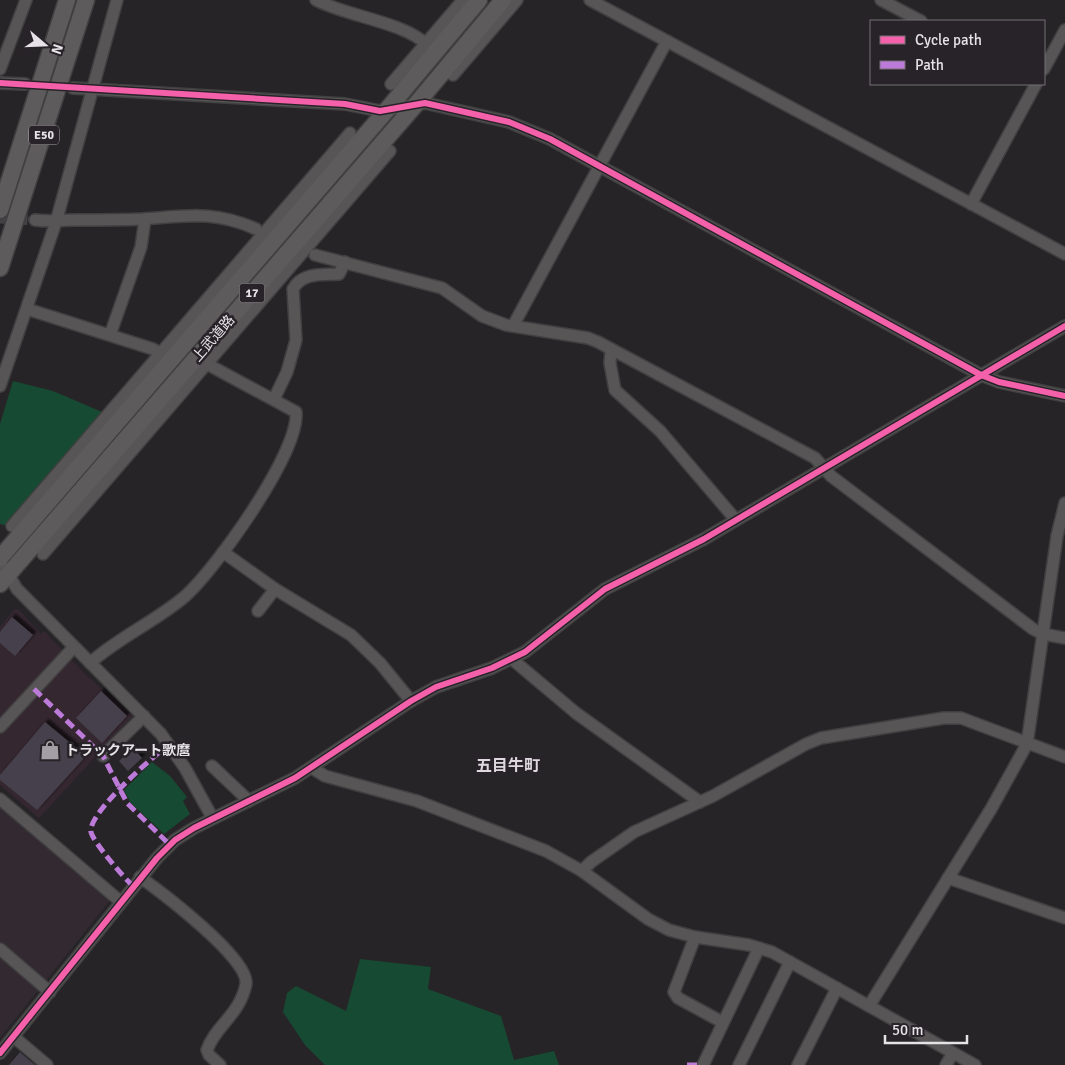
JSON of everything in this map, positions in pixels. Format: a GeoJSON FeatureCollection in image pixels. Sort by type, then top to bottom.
{"type":"FeatureCollection","features":[{"type":"Feature","properties":{"kind":"highway","name":"E50"},"geometry":{"type":"LineString","coordinates":[[0,210],[67,0]]}},
{"type":"Feature","properties":{"kind":"highway","name":"E50"},"geometry":{"type":"LineString","coordinates":[[0,268],[86,0]]}},
{"type":"Feature","properties":{"kind":"highway","name":"上武道路"},"geometry":{"type":"LineString","coordinates":[[2,569],[68,470],[254,254],[386,111],[479,0]]}},
{"type":"Feature","properties":{"kind":"highway","name":"上武道路"},"geometry":{"type":"LineString","coordinates":[[2,569],[120,455],[322,222],[417,103],[503,0]]}},
{"type":"Feature","properties":{"kind":"street"},"geometry":{"type":"LineString","coordinates":[[0,69],[26,0]]}},
{"type":"Feature","properties":{"kind":"street"},"geometry":{"type":"LineString","coordinates":[[0,386],[56,222],[117,0]]}},
{"type":"Feature","properties":{"kind":"street"},"geometry":{"type":"LineString","coordinates":[[316,0],[331,7],[406,32],[426,44]]}},
{"type":"Feature","properties":{"kind":"street"},"geometry":{"type":"LineString","coordinates":[[391,84],[463,0]]}},
{"type":"Feature","properties":{"kind":"street"},"geometry":{"type":"LineString","coordinates":[[453,75],[518,0]]}},
{"type":"Feature","properties":{"kind":"street"},"geometry":{"type":"LineString","coordinates":[[590,0],[1065,254]]}},
{"type":"Feature","properties":{"kind":"street"},"geometry":{"type":"LineString","coordinates":[[882,0],[919,20]]}},
{"type":"Feature","properties":{"kind":"street"},"geometry":{"type":"LineString","coordinates":[[1045,67],[1065,30]]}},
{"type":"Feature","properties":{"kind":"street"},"geometry":{"type":"LineString","coordinates":[[513,326],[667,41]]}},
{"type":"Feature","properties":{"kind":"street"},"geometry":{"type":"LineString","coordinates":[[0,84],[25,84]]}},
{"type":"Feature","properties":{"kind":"street"},"geometry":{"type":"LineString","coordinates":[[971,204],[1035,85]]}},
{"type":"Feature","properties":{"kind":"street"},"geometry":{"type":"LineString","coordinates":[[73,88],[345,104],[375,111],[386,111],[417,103],[481,115],[531,130],[601,166],[982,375],[999,382],[1065,396]]}},
{"type":"Feature","properties":{"kind":"street"},"geometry":{"type":"LineString","coordinates":[[12,526],[68,470],[160,353],[254,254],[350,133]]}},
{"type":"Feature","properties":{"kind":"street"},"geometry":{"type":"LineString","coordinates":[[43,554],[120,455],[207,364],[322,222],[390,151]]}},
{"type":"Feature","properties":{"kind":"street"},"geometry":{"type":"LineString","coordinates":[[35,220],[56,222],[70,220],[145,219],[183,214],[209,215],[238,221],[256,229]]}},
{"type":"Feature","properties":{"kind":"street"},"geometry":{"type":"LineString","coordinates":[[110,335],[141,247],[145,219]]}},
{"type":"Feature","properties":{"kind":"street"},"geometry":{"type":"LineString","coordinates":[[315,255],[442,288],[482,316],[513,326],[588,338],[611,349],[814,458],[832,476],[1033,629],[1043,634],[1065,638]]}},
{"type":"Feature","properties":{"kind":"street"},"geometry":{"type":"LineString","coordinates":[[274,399],[293,354],[297,328],[293,289],[296,283],[301,278],[310,276],[339,274],[345,262]]}},
{"type":"Feature","properties":{"kind":"street"},"geometry":{"type":"LineString","coordinates":[[27,309],[153,349],[160,353]]}},
{"type":"Feature","properties":{"kind":"street"},"geometry":{"type":"LineString","coordinates":[[0,1053],[140,877],[175,840],[212,816],[272,791],[312,768],[360,733],[436,687],[513,660],[536,645],[605,589],[736,520],[1065,326]]}},
{"type":"Feature","properties":{"kind":"street"},"geometry":{"type":"LineString","coordinates":[[611,349],[610,364],[615,390],[660,431],[736,520]]}},
{"type":"Feature","properties":{"kind":"street"},"geometry":{"type":"LineString","coordinates":[[90,663],[184,598],[223,552],[270,482],[296,421],[294,409],[207,364]]}},
{"type":"Feature","properties":{"kind":"street"},"geometry":{"type":"LineString","coordinates":[[869,1006],[992,809],[1027,744],[1057,536],[1065,503]]}},
{"type":"Feature","properties":{"kind":"street"},"geometry":{"type":"LineString","coordinates":[[223,552],[276,589],[351,636],[380,663],[411,701]]}},
{"type":"Feature","properties":{"kind":"street"},"geometry":{"type":"LineString","coordinates":[[2,569],[17,589],[161,734],[186,768],[212,816]]}},
{"type":"Feature","properties":{"kind":"street"},"geometry":{"type":"LineString","coordinates":[[258,611],[276,589]]}},
{"type":"Feature","properties":{"kind":"street"},"geometry":{"type":"LineString","coordinates":[[0,728],[74,648]]}},
{"type":"Feature","properties":{"kind":"street"},"geometry":{"type":"LineString","coordinates":[[513,660],[576,712],[700,802]]}},
{"type":"Feature","properties":{"kind":"street"},"geometry":{"type":"LineString","coordinates":[[103,756],[144,716]]}},
{"type":"Feature","properties":{"kind":"street"},"geometry":{"type":"LineString","coordinates":[[582,871],[634,832],[700,802],[806,744],[821,738],[944,718],[961,718],[1027,744],[1065,756]]}},
{"type":"Feature","properties":{"kind":"street"},"geometry":{"type":"LineString","coordinates":[[212,766],[249,801]]}},
{"type":"Feature","properties":{"kind":"street"},"geometry":{"type":"LineString","coordinates":[[312,768],[325,776],[368,787],[446,812],[546,851],[582,871],[648,919],[669,930],[695,937],[759,948],[790,962],[975,1065]]}},
{"type":"Feature","properties":{"kind":"street"},"geometry":{"type":"LineString","coordinates":[[0,798],[121,902]]}},
{"type":"Feature","properties":{"kind":"street"},"geometry":{"type":"LineString","coordinates":[[140,877],[227,948],[244,977],[246,984],[237,1009],[207,1050],[209,1055],[220,1065]]}},
{"type":"Feature","properties":{"kind":"street"},"geometry":{"type":"LineString","coordinates":[[948,878],[1065,918]]}},
{"type":"Feature","properties":{"kind":"street"},"geometry":{"type":"LineString","coordinates":[[695,937],[674,992],[678,998],[722,1022]]}},
{"type":"Feature","properties":{"kind":"street"},"geometry":{"type":"LineString","coordinates":[[703,1065],[759,948]]}},
{"type":"Feature","properties":{"kind":"street"},"geometry":{"type":"LineString","coordinates":[[0,949],[50,992]]}},
{"type":"Feature","properties":{"kind":"street"},"geometry":{"type":"LineString","coordinates":[[739,1065],[790,962]]}},
{"type":"Feature","properties":{"kind":"street"},"geometry":{"type":"LineString","coordinates":[[798,1065],[837,988]]}},
{"type":"Feature","properties":{"kind":"street"},"geometry":{"type":"LineString","coordinates":[[14,1037],[47,1065]]}},
{"type":"Feature","properties":{"kind":"street"},"geometry":{"type":"LineString","coordinates":[[946,1065],[953,1054]]}},
{"type":"Feature","properties":{"kind":"shaded area"},"geometry":{"type":"Polygon","coordinates":[[[18,609],[41,634],[44,631],[87,676],[133,716],[39,818],[0,785],[0,627],[14,610],[18,609]]]}},
{"type":"Feature","properties":{"kind":"shaded area"},"geometry":{"type":"Polygon","coordinates":[[[0,803],[112,898],[0,1038],[0,803]]]}},
{"type":"Feature","properties":{"kind":"green space"},"geometry":{"type":"Polygon","coordinates":[[[13,381],[53,391],[102,412],[8,524],[4,525],[0,524],[0,424],[13,381]]]}},
{"type":"Feature","properties":{"kind":"green space"},"geometry":{"type":"Polygon","coordinates":[[[152,762],[170,776],[187,797],[183,801],[190,814],[164,834],[130,802],[124,790],[152,762]]]}},
{"type":"Feature","properties":{"kind":"green space"},"geometry":{"type":"Polygon","coordinates":[[[360,959],[431,967],[428,989],[501,1016],[514,1060],[554,1051],[559,1065],[325,1065],[305,1045],[283,1012],[287,993],[296,986],[346,1011],[360,959]]]}},
{"type":"Feature","properties":{"kind":"building"},"geometry":{"type":"Polygon","coordinates":[[[12,617],[33,635],[15,656],[0,643],[0,632],[12,617]]]}},
{"type":"Feature","properties":{"kind":"building"},"geometry":{"type":"Polygon","coordinates":[[[101,691],[127,716],[102,743],[76,718],[101,691]]]}},
{"type":"Feature","properties":{"kind":"building"},"geometry":{"type":"Polygon","coordinates":[[[45,722],[86,756],[37,810],[0,780],[0,775],[45,722]]]}},
{"type":"Feature","properties":{"kind":"building"},"geometry":{"type":"Polygon","coordinates":[[[133,748],[142,758],[128,771],[119,761],[133,748]]]}},
{"type":"Feature","properties":{"kind":"building"},"geometry":{"type":"Polygon","coordinates":[[[20,1052],[35,1065],[9,1065],[20,1052]]]}},
{"type":"Feature","properties":{"kind":"tunnel"},"geometry":{"type":"LineString","coordinates":[[0,218],[35,220]]}},
{"type":"Feature","properties":{"kind":"marked path"},"geometry":{"type":"LineString","coordinates":[[34,689],[103,756],[127,803],[170,845]]}},
{"type":"Feature","properties":{"kind":"marked path"},"geometry":{"type":"LineString","coordinates":[[133,886],[97,844],[91,832],[93,824],[99,812],[110,799],[150,760],[169,745]]}},
{"type":"Feature","properties":{"kind":"marked path"},"geometry":{"type":"LineString","coordinates":[[687,1065],[700,1065]]}},
{"type":"Feature","properties":{"kind":"cycle path"},"geometry":{"type":"LineString","coordinates":[[0,83],[345,104],[380,111],[425,103],[509,122],[550,139],[981,375],[999,382],[1065,396]]}},
{"type":"Feature","properties":{"kind":"cycle path"},"geometry":{"type":"LineString","coordinates":[[0,1053],[157,858],[175,840],[194,828],[295,778],[411,701],[436,687],[492,668],[525,652],[605,589],[704,539],[1065,326]]}},
{"type":"Feature","properties":{"kind":"place","name":"トラックアート歌麿"},"geometry":{"type":"Point","coordinates":[50,750]}},
{"type":"Feature","properties":{"kind":"district","name":"五目牛町"},"geometry":{"type":"Point","coordinates":[508,765]}}]}
